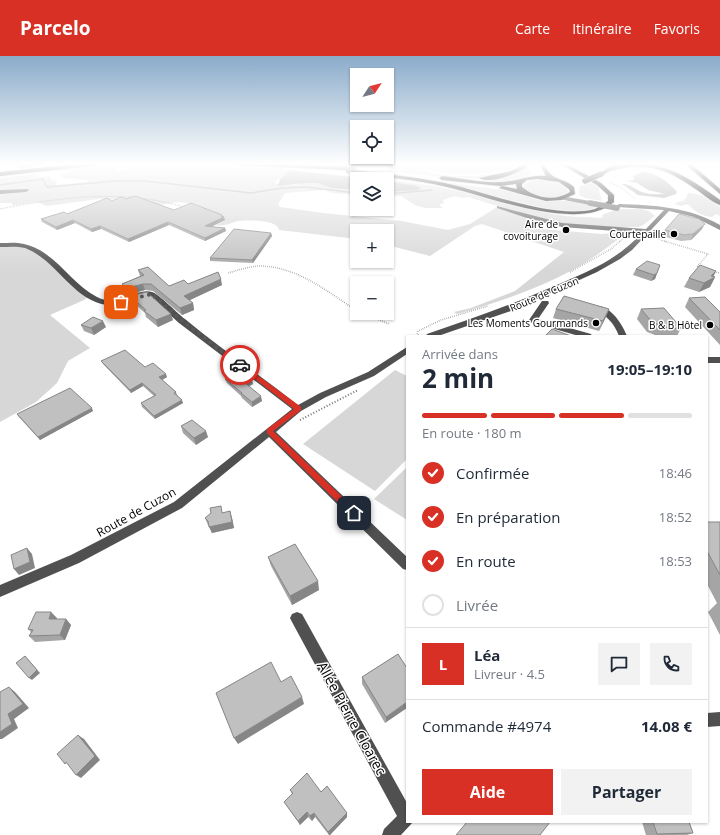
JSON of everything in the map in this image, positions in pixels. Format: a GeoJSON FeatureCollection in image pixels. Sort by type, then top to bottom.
{"type":"FeatureCollection","features":[{"type":"Feature","properties":{"kind":"main road"},"geometry":{"type":"LineString","coordinates":[[504,199],[558,212],[589,212],[599,210],[611,202],[611,199]]}},
{"type":"Feature","properties":{"kind":"street"},"geometry":{"type":"LineString","coordinates":[[569,199],[618,207],[638,204],[668,208],[700,218],[720,228]]}},
{"type":"Feature","properties":{"kind":"street"},"geometry":{"type":"LineString","coordinates":[[586,199],[591,203]]}},
{"type":"Feature","properties":{"kind":"street"},"geometry":{"type":"LineString","coordinates":[[499,207],[532,218],[562,225],[599,229],[635,229],[649,234]]}},
{"type":"Feature","properties":{"kind":"street","name":"Route de Cuzon"},"geometry":{"type":"LineString","coordinates":[[433,335],[508,309],[582,278],[623,255],[639,240],[649,234],[668,208]]}},
{"type":"Feature","properties":{"kind":"street"},"geometry":{"type":"LineString","coordinates":[[0,245],[25,246],[40,253],[56,264],[83,290],[103,302],[121,302],[152,294],[182,321],[298,408]]}},
{"type":"Feature","properties":{"kind":"street"},"geometry":{"type":"LineString","coordinates":[[545,303],[533,320],[585,335]]}},
{"type":"Feature","properties":{"kind":"street"},"geometry":{"type":"LineString","coordinates":[[586,305],[606,312],[619,327],[623,335]]}},
{"type":"Feature","properties":{"kind":"street","name":"Route de Cuzon"},"geometry":{"type":"LineString","coordinates":[[0,591],[75,559],[178,505],[298,408],[323,395],[371,374],[406,351]]}},
{"type":"Feature","properties":{"kind":"street"},"geometry":{"type":"LineString","coordinates":[[708,360],[720,360]]}},
{"type":"Feature","properties":{"kind":"street"},"geometry":{"type":"LineString","coordinates":[[269,431],[406,564]]}},
{"type":"Feature","properties":{"kind":"street","name":"Allée Pierre Cloarec"},"geometry":{"type":"LineString","coordinates":[[297,618],[406,815]]}},
{"type":"Feature","properties":{"kind":"street"},"geometry":{"type":"LineString","coordinates":[[708,720],[720,719]]}},
{"type":"Feature","properties":{"kind":"street"},"geometry":{"type":"LineString","coordinates":[[390,835],[406,818]]}},
{"type":"Feature","properties":{"kind":"path"},"geometry":{"type":"LineString","coordinates":[[0,209],[74,199]]}},
{"type":"Feature","properties":{"kind":"path"},"geometry":{"type":"LineString","coordinates":[[155,199],[188,209]]}},
{"type":"Feature","properties":{"kind":"path"},"geometry":{"type":"LineString","coordinates":[[633,199],[638,204]]}},
{"type":"Feature","properties":{"kind":"path"},"geometry":{"type":"LineString","coordinates":[[567,274],[611,249],[635,231],[635,229]]}},
{"type":"Feature","properties":{"kind":"path"},"geometry":{"type":"LineString","coordinates":[[649,234],[708,254],[697,267],[704,270]]}},
{"type":"Feature","properties":{"kind":"path"},"geometry":{"type":"LineString","coordinates":[[228,273],[259,266],[285,269],[296,273],[323,288],[350,306]]}},
{"type":"Feature","properties":{"kind":"path"},"geometry":{"type":"LineString","coordinates":[[710,272],[720,272]]}},
{"type":"Feature","properties":{"kind":"path"},"geometry":{"type":"LineString","coordinates":[[418,335],[417,334],[418,331],[427,326],[492,305]]}},
{"type":"Feature","properties":{"kind":"path"},"geometry":{"type":"LineString","coordinates":[[379,320],[389,324]]}},
{"type":"Feature","properties":{"kind":"path"},"geometry":{"type":"LineString","coordinates":[[299,420],[363,387]]}},
{"type":"Feature","properties":{"kind":"shaded area"},"geometry":{"type":"Polygon","coordinates":[[[0,199],[95,199],[47,206],[37,202],[15,205],[12,205],[12,203],[0,203],[0,199]]]}},
{"type":"Feature","properties":{"kind":"shaded area"},"geometry":{"type":"Polygon","coordinates":[[[109,199],[281,199],[278,204],[280,207],[402,221],[448,230],[470,224],[497,207],[526,217],[529,228],[602,234],[630,231],[582,265],[547,283],[517,295],[457,314],[454,312],[471,308],[515,291],[564,252],[482,224],[475,226],[430,256],[394,247],[394,224],[350,224],[350,238],[279,230],[277,226],[262,221],[248,220],[224,225],[216,225],[225,220],[196,204],[178,202],[155,206],[128,200],[109,199]]]}},
{"type":"Feature","properties":{"kind":"shaded area"},"geometry":{"type":"Polygon","coordinates":[[[406,199],[445,199],[443,200],[444,203],[439,205],[443,208],[425,208],[415,205],[406,199]]]}},
{"type":"Feature","properties":{"kind":"shaded area"},"geometry":{"type":"Polygon","coordinates":[[[476,199],[492,199],[541,212],[573,217],[599,218],[603,217],[602,215],[617,209],[641,209],[649,211],[655,216],[639,227],[607,227],[554,223],[476,199]]]}},
{"type":"Feature","properties":{"kind":"shaded area"},"geometry":{"type":"Polygon","coordinates":[[[509,199],[569,201],[600,207],[579,211],[549,209],[509,199]]]}},
{"type":"Feature","properties":{"kind":"shaded area"},"geometry":{"type":"Polygon","coordinates":[[[709,199],[720,207],[720,216],[716,214],[712,217],[705,216],[693,209],[688,204],[681,206],[674,204],[681,201],[684,202],[683,200],[709,199]]]}},
{"type":"Feature","properties":{"kind":"shaded area"},"geometry":{"type":"Polygon","coordinates":[[[0,246],[19,246],[34,252],[58,269],[88,297],[50,315],[90,348],[68,361],[57,383],[36,402],[0,422],[0,246]]]}},
{"type":"Feature","properties":{"kind":"shaded area"},"geometry":{"type":"Polygon","coordinates":[[[395,370],[406,376],[406,460],[375,491],[303,444],[395,370]]]}},
{"type":"Feature","properties":{"kind":"shaded area"},"geometry":{"type":"Polygon","coordinates":[[[406,468],[406,519],[374,499],[406,468]]]}},
{"type":"Feature","properties":{"kind":"building"},"geometry":{"type":"Polygon","coordinates":[[[104,199],[112,201],[116,199],[144,199],[174,210],[191,203],[224,217],[205,226],[225,228],[205,238],[168,222],[128,239],[100,226],[91,229],[73,220],[56,227],[41,219],[64,212],[67,214],[104,199]]]}},
{"type":"Feature","properties":{"kind":"building"},"geometry":{"type":"Polygon","coordinates":[[[679,214],[699,219],[705,224],[693,234],[684,235],[665,230],[679,214]]]}},
{"type":"Feature","properties":{"kind":"building"},"geometry":{"type":"Polygon","coordinates":[[[234,229],[271,233],[252,260],[210,258],[234,229]]]}},
{"type":"Feature","properties":{"kind":"building"},"geometry":{"type":"Polygon","coordinates":[[[647,261],[660,265],[657,273],[654,275],[636,269],[647,261]]]}},
{"type":"Feature","properties":{"kind":"building"},"geometry":{"type":"Polygon","coordinates":[[[700,265],[716,271],[711,276],[715,277],[704,283],[689,278],[700,265]]]}},
{"type":"Feature","properties":{"kind":"building"},"geometry":{"type":"Polygon","coordinates":[[[148,267],[169,286],[184,280],[188,284],[218,272],[221,279],[184,296],[193,303],[180,308],[151,284],[143,284],[127,288],[122,284],[144,275],[138,270],[148,267]]]}},
{"type":"Feature","properties":{"kind":"building"},"geometry":{"type":"Polygon","coordinates":[[[147,292],[171,314],[156,320],[144,311],[146,310],[130,296],[147,292]]]}},
{"type":"Feature","properties":{"kind":"building"},"geometry":{"type":"Polygon","coordinates":[[[564,296],[609,309],[603,321],[556,309],[564,296]]]}},
{"type":"Feature","properties":{"kind":"building"},"geometry":{"type":"Polygon","coordinates":[[[705,297],[720,312],[720,330],[689,298],[705,297]]]}},
{"type":"Feature","properties":{"kind":"building"},"geometry":{"type":"Polygon","coordinates":[[[664,308],[681,328],[670,329],[652,322],[641,309],[664,308]]]}},
{"type":"Feature","properties":{"kind":"building"},"geometry":{"type":"Polygon","coordinates":[[[93,317],[103,321],[91,328],[81,325],[93,317]]]}},
{"type":"Feature","properties":{"kind":"building"},"geometry":{"type":"Polygon","coordinates":[[[552,329],[568,335],[546,335],[552,329]]]}},
{"type":"Feature","properties":{"kind":"building"},"geometry":{"type":"Polygon","coordinates":[[[125,350],[145,367],[153,363],[166,374],[159,377],[176,392],[174,393],[182,400],[154,416],[141,403],[156,395],[142,383],[130,390],[101,361],[125,350]]]}},
{"type":"Feature","properties":{"kind":"building"},"geometry":{"type":"Polygon","coordinates":[[[241,371],[252,380],[245,383],[261,396],[252,402],[225,379],[241,371]]]}},
{"type":"Feature","properties":{"kind":"building"},"geometry":{"type":"Polygon","coordinates":[[[70,388],[92,408],[38,437],[17,414],[70,388]]]}},
{"type":"Feature","properties":{"kind":"building"},"geometry":{"type":"Polygon","coordinates":[[[192,420],[206,431],[194,438],[181,426],[192,420]]]}},
{"type":"Feature","properties":{"kind":"building"},"geometry":{"type":"Polygon","coordinates":[[[221,506],[222,513],[230,511],[232,522],[209,527],[208,521],[205,518],[211,513],[210,508],[221,506]]]}},
{"type":"Feature","properties":{"kind":"building"},"geometry":{"type":"Polygon","coordinates":[[[708,522],[720,522],[720,575],[708,553],[708,522]]]}},
{"type":"Feature","properties":{"kind":"building"},"geometry":{"type":"Polygon","coordinates":[[[295,544],[318,581],[290,596],[268,557],[295,544]]]}},
{"type":"Feature","properties":{"kind":"building"},"geometry":{"type":"Polygon","coordinates":[[[27,548],[30,562],[14,569],[11,555],[27,548]]]}},
{"type":"Feature","properties":{"kind":"building"},"geometry":{"type":"Polygon","coordinates":[[[36,612],[51,612],[49,619],[66,619],[60,635],[29,636],[33,630],[28,629],[36,612]]]}},
{"type":"Feature","properties":{"kind":"building"},"geometry":{"type":"Polygon","coordinates":[[[398,654],[406,666],[406,703],[386,717],[362,677],[398,654]]]}},
{"type":"Feature","properties":{"kind":"building"},"geometry":{"type":"Polygon","coordinates":[[[25,656],[37,670],[29,678],[16,663],[25,656]]]}},
{"type":"Feature","properties":{"kind":"building"},"geometry":{"type":"Polygon","coordinates":[[[271,662],[281,682],[291,676],[302,697],[234,738],[216,693],[271,662]]]}},
{"type":"Feature","properties":{"kind":"building"},"geometry":{"type":"Polygon","coordinates":[[[9,687],[23,704],[8,714],[12,724],[0,732],[0,692],[9,687]]]}},
{"type":"Feature","properties":{"kind":"building"},"geometry":{"type":"Polygon","coordinates":[[[78,735],[95,756],[76,775],[66,762],[65,764],[57,754],[78,735]]]}},
{"type":"Feature","properties":{"kind":"building"},"geometry":{"type":"Polygon","coordinates":[[[307,773],[321,792],[327,786],[347,813],[328,832],[314,813],[310,816],[307,812],[298,821],[284,802],[293,793],[290,790],[307,773]]]}},
{"type":"Feature","properties":{"kind":"building"},"geometry":{"type":"Polygon","coordinates":[[[466,823],[549,823],[540,835],[456,835],[466,823]]]}},
{"type":"Feature","properties":{"kind":"building"},"geometry":{"type":"Polygon","coordinates":[[[653,823],[689,823],[693,833],[657,834],[653,823]]]}},
{"type":"Feature","properties":{"kind":"way so far"},"geometry":{"type":"LineString","coordinates":[[121,302],[152,294],[182,321],[240,365]]}},
{"type":"Feature","properties":{"kind":"place","name":"Aire de covoiturage"},"geometry":{"type":"Point","coordinates":[566,230]}},
{"type":"Feature","properties":{"kind":"place","name":"Courtepaille"},"geometry":{"type":"Point","coordinates":[674,234]}},
{"type":"Feature","properties":{"kind":"place","name":"Les Moments Gourmands"},"geometry":{"type":"Point","coordinates":[596,323]}},
{"type":"Feature","properties":{"kind":"place","name":"B & B Hôtel"},"geometry":{"type":"Point","coordinates":[710,325]}},
{"type":"Feature","properties":{"kind":"route"},"geometry":{"type":"LineString","coordinates":[[240,365],[298,408],[269,431],[354,513]]}}]}
